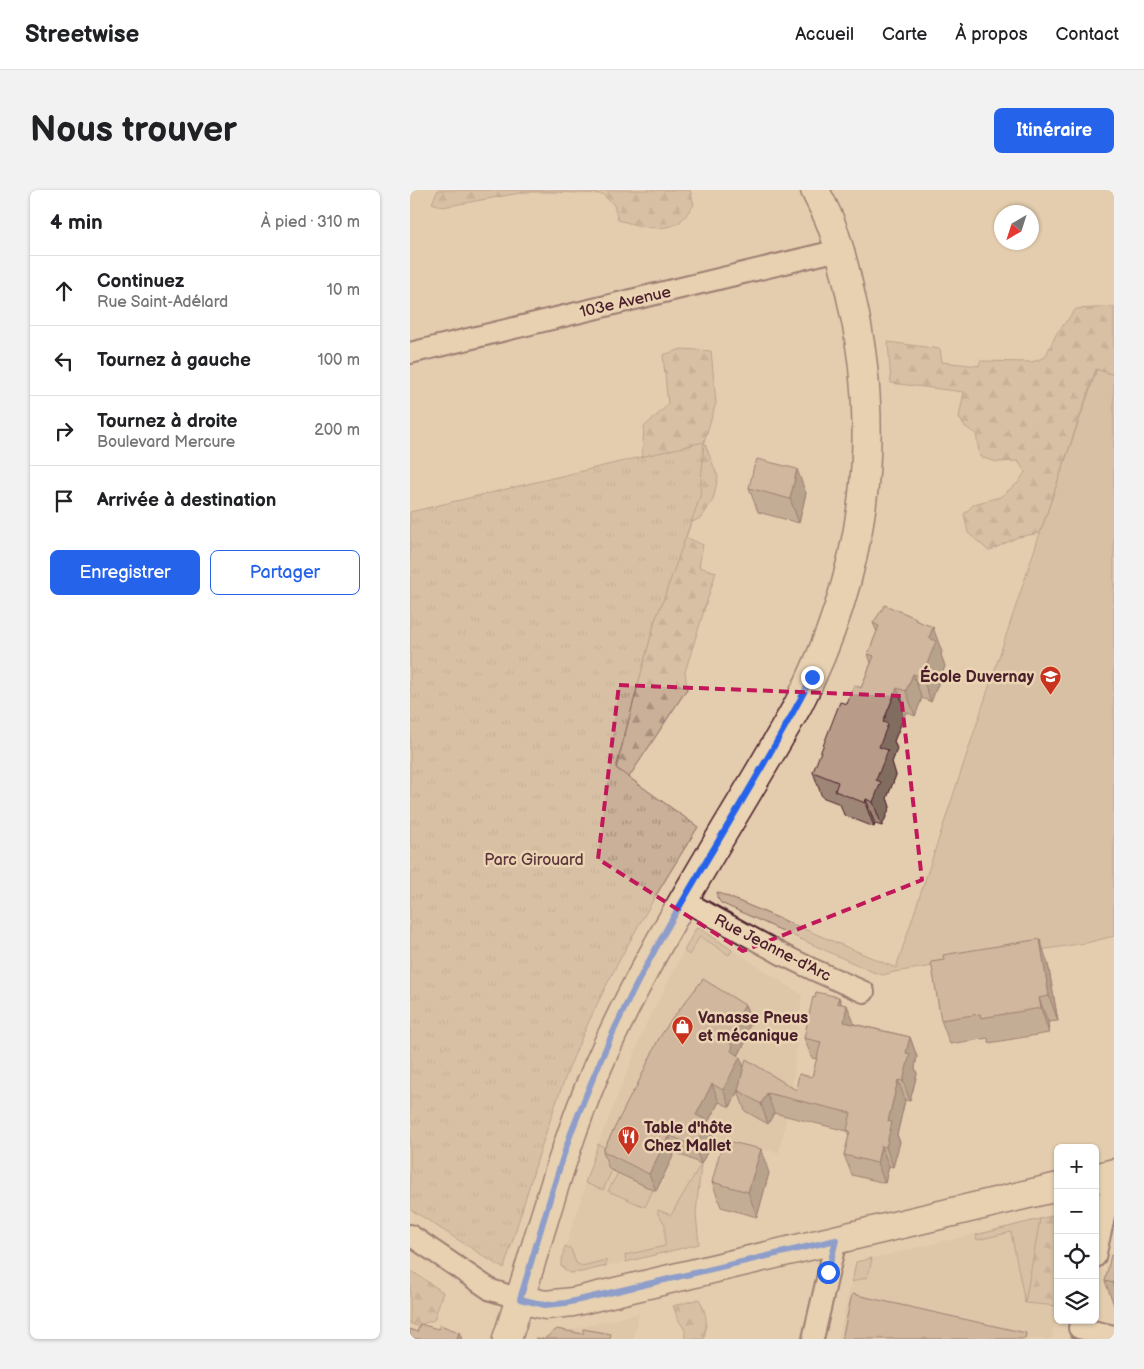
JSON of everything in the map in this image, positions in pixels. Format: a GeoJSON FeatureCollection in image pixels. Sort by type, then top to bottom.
{"type":"FeatureCollection","features":[{"type":"Feature","properties":{"kind":"street"},"geometry":{"type":"LineString","coordinates":[[508,1339],[571,1134],[598,1067],[634,991],[683,900],[802,698],[825,648],[846,584],[861,514],[866,471],[867,437],[864,375],[855,313],[839,250],[830,223],[815,190]]}},
{"type":"Feature","properties":{"kind":"street","name":"103e Avenue"},"geometry":{"type":"LineString","coordinates":[[410,353],[839,250]]}},
{"type":"Feature","properties":{"kind":"street","name":"Rue Jeanne-d'Arc"},"geometry":{"type":"LineString","coordinates":[[683,900],[783,955],[864,992]]}},
{"type":"Feature","properties":{"kind":"street"},"geometry":{"type":"LineString","coordinates":[[1099,1177],[1114,1173],[1099,1239]]}},
{"type":"Feature","properties":{"kind":"street"},"geometry":{"type":"LineString","coordinates":[[410,1235],[491,1290],[545,1305],[566,1303],[1054,1188]]}},
{"type":"Feature","properties":{"kind":"street"},"geometry":{"type":"LineString","coordinates":[[813,1339],[836,1240]]}},
{"type":"Feature","properties":{"kind":"street"},"geometry":{"type":"LineString","coordinates":[[1079,1329],[1114,1336]]}},
{"type":"Feature","properties":{"kind":"highlighted area"},"geometry":{"type":"Polygon","coordinates":[[[619,685],[901,696],[922,880],[743,951],[598,859],[619,685]]]}},
{"type":"Feature","properties":{"kind":"shaded area"},"geometry":{"type":"Polygon","coordinates":[[[696,928],[701,929],[802,995],[792,1093],[779,1153],[714,1139],[701,1164],[696,1214],[699,1244],[582,1272],[569,1273],[561,1266],[561,1261],[598,1144],[646,1024],[696,928]]]}},
{"type":"Feature","properties":{"kind":"shaded area"},"geometry":{"type":"Polygon","coordinates":[[[1054,1215],[1055,1324],[1052,1339],[838,1339],[856,1262],[1054,1215]]]}},
{"type":"Feature","properties":{"kind":"shaded area"},"geometry":{"type":"Polygon","coordinates":[[[639,1313],[634,1339],[537,1339],[569,1330],[639,1313]]]}},
{"type":"Feature","properties":{"kind":"green space"},"geometry":{"type":"Polygon","coordinates":[[[438,190],[690,190],[694,205],[678,223],[656,228],[618,220],[614,205],[602,194],[525,192],[443,207],[432,203],[438,190]]]}},
{"type":"Feature","properties":{"kind":"green space"},"geometry":{"type":"Polygon","coordinates":[[[1114,307],[1114,375],[1096,369],[1040,533],[1018,537],[989,551],[968,533],[964,514],[974,504],[1000,497],[1018,483],[1025,472],[1018,461],[997,462],[980,457],[976,434],[964,426],[959,417],[964,392],[891,383],[888,342],[940,349],[942,362],[979,366],[980,361],[1032,362],[1045,357],[1057,333],[1076,309],[1114,307]]]}},
{"type":"Feature","properties":{"kind":"green space"},"geometry":{"type":"Polygon","coordinates":[[[682,349],[711,351],[716,403],[704,442],[718,477],[713,500],[702,517],[691,523],[686,537],[703,545],[699,567],[716,572],[685,672],[687,689],[629,777],[616,768],[655,620],[664,598],[642,457],[644,427],[668,405],[663,355],[682,349]]]}},
{"type":"Feature","properties":{"kind":"green space","name":"École Duvernay"},"geometry":{"type":"Polygon","coordinates":[[[1097,369],[1114,375],[1114,936],[1086,943],[883,975],[721,903],[717,897],[717,892],[896,968],[1040,533],[1097,369]]]}},
{"type":"Feature","properties":{"kind":"green space","name":"Parc Girouard"},"geometry":{"type":"Polygon","coordinates":[[[704,442],[700,497],[655,620],[616,768],[698,827],[660,888],[608,982],[577,1048],[548,1127],[504,1268],[410,1209],[410,512],[704,442]]]}},
{"type":"Feature","properties":{"kind":"green space"},"geometry":{"type":"Polygon","coordinates":[[[696,928],[701,929],[732,950],[729,955],[700,936],[689,955],[684,951],[696,928]]]}},
{"type":"Feature","properties":{"kind":"green space"},"geometry":{"type":"Polygon","coordinates":[[[598,1144],[617,1154],[603,1190],[585,1183],[598,1144]]]}},
{"type":"Feature","properties":{"kind":"green space"},"geometry":{"type":"Polygon","coordinates":[[[701,1164],[696,1214],[699,1244],[626,1262],[625,1255],[665,1246],[665,1224],[658,1214],[658,1210],[671,1215],[701,1164]]]}},
{"type":"Feature","properties":{"kind":"green space"},"geometry":{"type":"Polygon","coordinates":[[[618,1173],[653,1190],[645,1207],[608,1191],[618,1173]]]}},
{"type":"Feature","properties":{"kind":"green space"},"geometry":{"type":"Polygon","coordinates":[[[1054,1215],[1054,1306],[1025,1303],[1040,1219],[1054,1215]]]}},
{"type":"Feature","properties":{"kind":"green space"},"geometry":{"type":"Polygon","coordinates":[[[1040,1219],[1025,1303],[1011,1232],[977,1240],[976,1235],[1040,1219]]]}},
{"type":"Feature","properties":{"kind":"green space"},"geometry":{"type":"Polygon","coordinates":[[[565,1246],[571,1249],[576,1263],[582,1266],[606,1260],[606,1266],[569,1273],[561,1266],[565,1246]]]}},
{"type":"Feature","properties":{"kind":"green space"},"geometry":{"type":"Polygon","coordinates":[[[872,1258],[868,1277],[852,1282],[856,1262],[872,1258]]]}},
{"type":"Feature","properties":{"kind":"green space"},"geometry":{"type":"Polygon","coordinates":[[[410,1270],[443,1292],[434,1320],[416,1326],[410,1323],[410,1270]]]}},
{"type":"Feature","properties":{"kind":"green space"},"geometry":{"type":"Polygon","coordinates":[[[699,1299],[706,1319],[704,1339],[685,1339],[685,1330],[673,1306],[699,1299]]]}},
{"type":"Feature","properties":{"kind":"building"},"geometry":{"type":"Polygon","coordinates":[[[757,459],[797,469],[790,499],[749,488],[757,459]]]}},
{"type":"Feature","properties":{"kind":"building"},"geometry":{"type":"Polygon","coordinates":[[[885,605],[933,627],[929,638],[936,641],[922,677],[913,674],[906,691],[897,688],[883,722],[888,724],[879,747],[888,750],[876,780],[881,782],[873,802],[866,799],[865,803],[835,791],[838,782],[813,772],[840,702],[847,704],[854,685],[861,688],[874,656],[868,654],[879,626],[873,623],[885,605]]]}},
{"type":"Feature","properties":{"kind":"building"},"geometry":{"type":"Polygon","coordinates":[[[1040,939],[1049,996],[1039,998],[1041,1008],[981,1018],[980,1014],[941,1020],[931,962],[944,960],[943,955],[1040,939]]]}},
{"type":"Feature","properties":{"kind":"building"},"geometry":{"type":"Polygon","coordinates":[[[703,979],[745,1005],[736,1021],[740,1023],[729,1043],[733,1046],[731,1051],[740,1057],[723,1090],[712,1084],[696,1115],[708,1121],[695,1147],[669,1135],[649,1174],[603,1151],[634,1092],[658,1040],[703,979]]]}},
{"type":"Feature","properties":{"kind":"building"},"geometry":{"type":"Polygon","coordinates":[[[816,992],[839,997],[837,1003],[847,1005],[844,1022],[910,1037],[906,1053],[910,1054],[903,1081],[898,1080],[888,1121],[892,1122],[886,1147],[881,1146],[877,1163],[844,1155],[850,1131],[847,1130],[851,1113],[767,1093],[761,1104],[738,1090],[746,1059],[796,1090],[799,1074],[812,1077],[821,1042],[804,1038],[813,997],[815,998],[816,992]]]}},
{"type":"Feature","properties":{"kind":"building"},"geometry":{"type":"Polygon","coordinates":[[[723,1140],[761,1149],[748,1192],[712,1182],[723,1140]]]}},
{"type":"Feature","properties":{"kind":"building"},"geometry":{"type":"Polygon","coordinates":[[[1111,1255],[1114,1255],[1114,1283],[1105,1281],[1111,1255]]]}},
{"type":"Feature","properties":{"kind":"building"},"geometry":{"type":"Polygon","coordinates":[[[852,1294],[1026,1333],[1025,1339],[842,1339],[852,1294]]]}},
{"type":"Feature","properties":{"kind":"building"},"geometry":{"type":"Polygon","coordinates":[[[420,1324],[438,1329],[440,1325],[459,1332],[457,1339],[410,1339],[410,1329],[417,1332],[420,1324]]]}},
{"type":"Feature","properties":{"kind":"building"},"geometry":{"type":"Polygon","coordinates":[[[557,1329],[583,1334],[583,1329],[611,1334],[610,1339],[544,1339],[557,1329]]]}},
{"type":"Feature","properties":{"kind":"place","name":"École Duvernay"},"geometry":{"type":"Point","coordinates":[1050,695]}},
{"type":"Feature","properties":{"kind":"place","name":"Vanasse Pneus et mécanique"},"geometry":{"type":"Point","coordinates":[682,1045]}},
{"type":"Feature","properties":{"kind":"place","name":"Table d'hôte Chez Mallet"},"geometry":{"type":"Point","coordinates":[628,1155]}},
{"type":"Feature","properties":{"kind":"route"},"geometry":{"type":"LineString","coordinates":[[812,677],[781,735],[667,928],[611,1038],[571,1134],[520,1299],[545,1305],[566,1303],[836,1240],[828,1272]]}}]}
